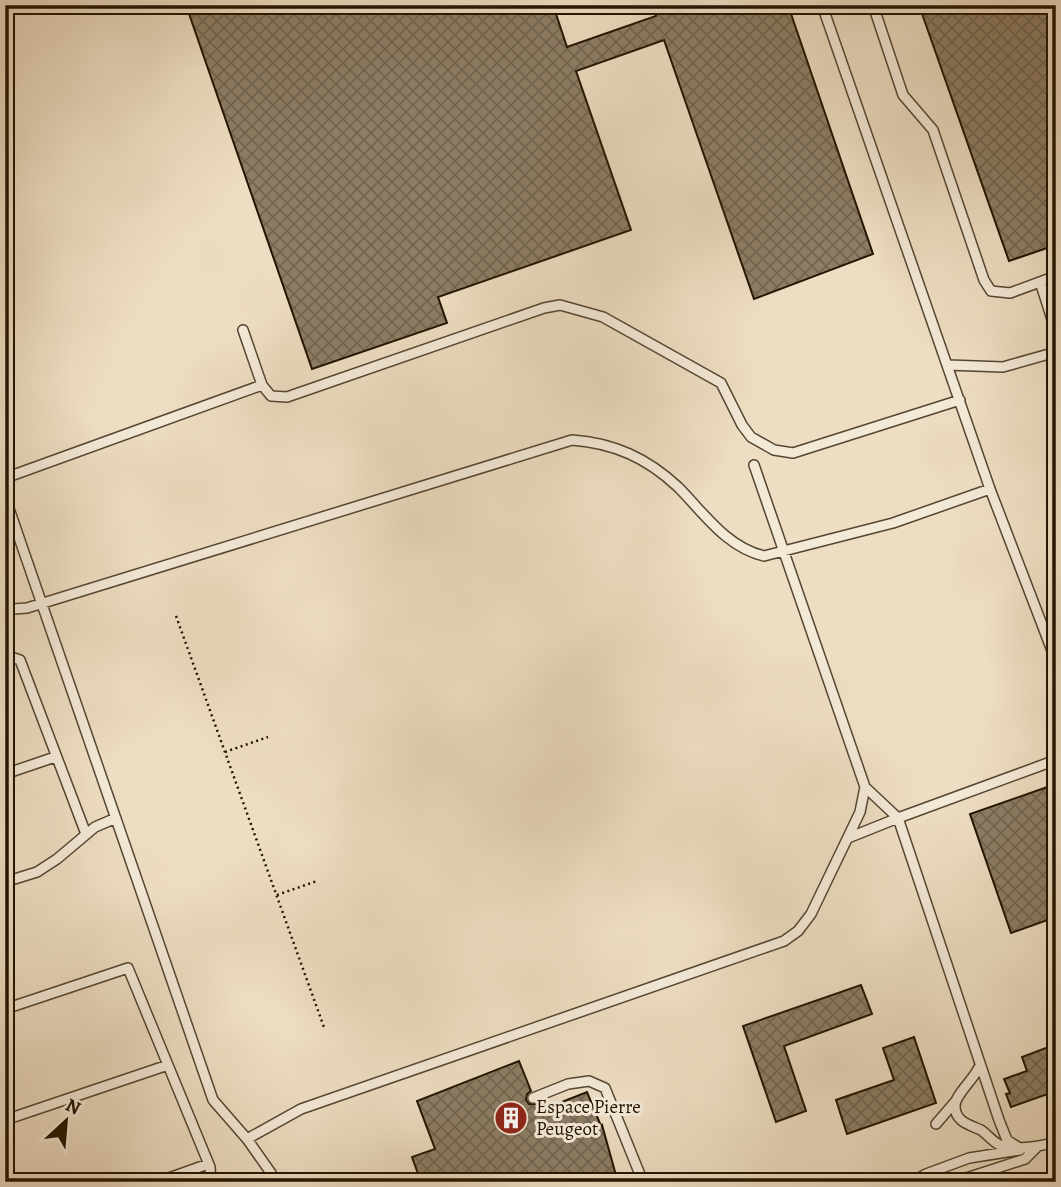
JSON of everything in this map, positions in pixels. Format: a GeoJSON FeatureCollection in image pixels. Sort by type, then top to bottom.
{"type":"FeatureCollection","features":[{"type":"Feature","properties":{"kind":"lane"},"geometry":{"type":"LineString","coordinates":[[822,5],[990,489],[1056,661]]}},
{"type":"Feature","properties":{"kind":"lane"},"geometry":{"type":"LineString","coordinates":[[873,5],[903,95],[933,130],[984,280],[991,291],[1010,293],[1056,276]]}},
{"type":"Feature","properties":{"kind":"lane"},"geometry":{"type":"LineString","coordinates":[[1040,282],[1056,332]]}},
{"type":"Feature","properties":{"kind":"lane"},"geometry":{"type":"LineString","coordinates":[[243,330],[262,385],[271,396],[287,397],[544,308],[560,305],[603,317],[721,383],[751,438],[774,450],[793,453],[960,400]]}},
{"type":"Feature","properties":{"kind":"lane"},"geometry":{"type":"LineString","coordinates":[[948,365],[1003,367],[1056,352]]}},
{"type":"Feature","properties":{"kind":"lane"},"geometry":{"type":"LineString","coordinates":[[5,478],[262,385]]}},
{"type":"Feature","properties":{"kind":"lane"},"geometry":{"type":"LineString","coordinates":[[5,606],[21,609],[43,603],[572,440],[612,446],[654,467],[732,541],[749,553],[764,556],[893,523],[990,489]]}},
{"type":"Feature","properties":{"kind":"lane"},"geometry":{"type":"LineString","coordinates":[[247,1139],[301,1109],[784,941],[798,932],[811,914],[848,838],[864,801],[865,787],[754,466]]}},
{"type":"Feature","properties":{"kind":"lane"},"geometry":{"type":"LineString","coordinates":[[5,497],[213,1100],[247,1139],[271,1173],[274,1182]]}},
{"type":"Feature","properties":{"kind":"lane"},"geometry":{"type":"LineString","coordinates":[[5,655],[20,660]]}},
{"type":"Feature","properties":{"kind":"lane"},"geometry":{"type":"LineString","coordinates":[[20,660],[86,834]]}},
{"type":"Feature","properties":{"kind":"lane"},"geometry":{"type":"LineString","coordinates":[[5,665],[20,660]]}},
{"type":"Feature","properties":{"kind":"lane"},"geometry":{"type":"LineString","coordinates":[[5,774],[55,757]]}},
{"type":"Feature","properties":{"kind":"lane"},"geometry":{"type":"LineString","coordinates":[[848,838],[1056,760]]}},
{"type":"Feature","properties":{"kind":"lane"},"geometry":{"type":"LineString","coordinates":[[865,787],[898,818],[1003,1131],[1007,1140],[1028,1147]]}},
{"type":"Feature","properties":{"kind":"lane"},"geometry":{"type":"LineString","coordinates":[[5,882],[37,872],[95,827],[116,818]]}},
{"type":"Feature","properties":{"kind":"lane"},"geometry":{"type":"LineString","coordinates":[[5,1009],[128,968],[208,1164],[211,1182]]}},
{"type":"Feature","properties":{"kind":"lane"},"geometry":{"type":"LineString","coordinates":[[5,1120],[168,1065]]}},
{"type":"Feature","properties":{"kind":"lane"},"geometry":{"type":"LineString","coordinates":[[980,1065],[951,1110],[936,1124],[966,1124],[984,1132],[1000,1146],[1028,1147]]}},
{"type":"Feature","properties":{"kind":"lane"},"geometry":{"type":"LineString","coordinates":[[533,1098],[568,1084],[589,1082],[605,1088],[643,1182]]}},
{"type":"Feature","properties":{"kind":"lane"},"geometry":{"type":"LineString","coordinates":[[957,1100],[957,1116],[966,1124]]}},
{"type":"Feature","properties":{"kind":"lane"},"geometry":{"type":"LineString","coordinates":[[912,1182],[969,1158],[991,1153],[1008,1153],[1056,1142]]}},
{"type":"Feature","properties":{"kind":"lane"},"geometry":{"type":"LineString","coordinates":[[954,1182],[1025,1159],[1028,1147]]}},
{"type":"Feature","properties":{"kind":"lane"},"geometry":{"type":"LineString","coordinates":[[158,1182],[208,1164]]}},
{"type":"Feature","properties":{"kind":"path"},"geometry":{"type":"LineString","coordinates":[[176,616],[325,1030]]}},
{"type":"Feature","properties":{"kind":"path"},"geometry":{"type":"LineString","coordinates":[[225,752],[268,737]]}},
{"type":"Feature","properties":{"kind":"path"},"geometry":{"type":"LineString","coordinates":[[276,895],[317,881]]}},
{"type":"Feature","properties":{"kind":"building"},"geometry":{"type":"Polygon","coordinates":[[[186,5],[553,5],[567,47],[656,16],[652,5],[788,5],[873,254],[754,299],[664,40],[576,71],[631,230],[438,297],[447,323],[312,369],[186,5]]]}},
{"type":"Feature","properties":{"kind":"building"},"geometry":{"type":"Polygon","coordinates":[[[919,5],[1056,5],[1056,245],[1009,261],[919,5]]]}},
{"type":"Feature","properties":{"kind":"building"},"geometry":{"type":"Polygon","coordinates":[[[1056,784],[1056,917],[1011,933],[970,814],[1056,784]]]}},
{"type":"Feature","properties":{"kind":"building"},"geometry":{"type":"Polygon","coordinates":[[[861,985],[872,1014],[784,1046],[806,1111],[776,1122],[743,1026],[861,985]]]}},
{"type":"Feature","properties":{"kind":"building"},"geometry":{"type":"Polygon","coordinates":[[[914,1037],[936,1103],[847,1134],[836,1100],[894,1080],[883,1048],[914,1037]]]}},
{"type":"Feature","properties":{"kind":"building"},"geometry":{"type":"Polygon","coordinates":[[[1051,1046],[1056,1061],[1056,1091],[1011,1107],[1006,1094],[1010,1093],[1004,1079],[1027,1071],[1022,1057],[1051,1046]]]}},
{"type":"Feature","properties":{"kind":"building","name":"Espace Pierre Peugeot"},"geometry":{"type":"Polygon","coordinates":[[[519,1061],[531,1091],[526,1100],[529,1104],[536,1104],[539,1111],[587,1092],[602,1125],[617,1179],[610,1182],[421,1182],[412,1157],[435,1149],[417,1101],[519,1061]]]}},
{"type":"Feature","properties":{"kind":"place","name":"Espace Pierre Peugeot"},"geometry":{"type":"Point","coordinates":[511,1118]}}]}
